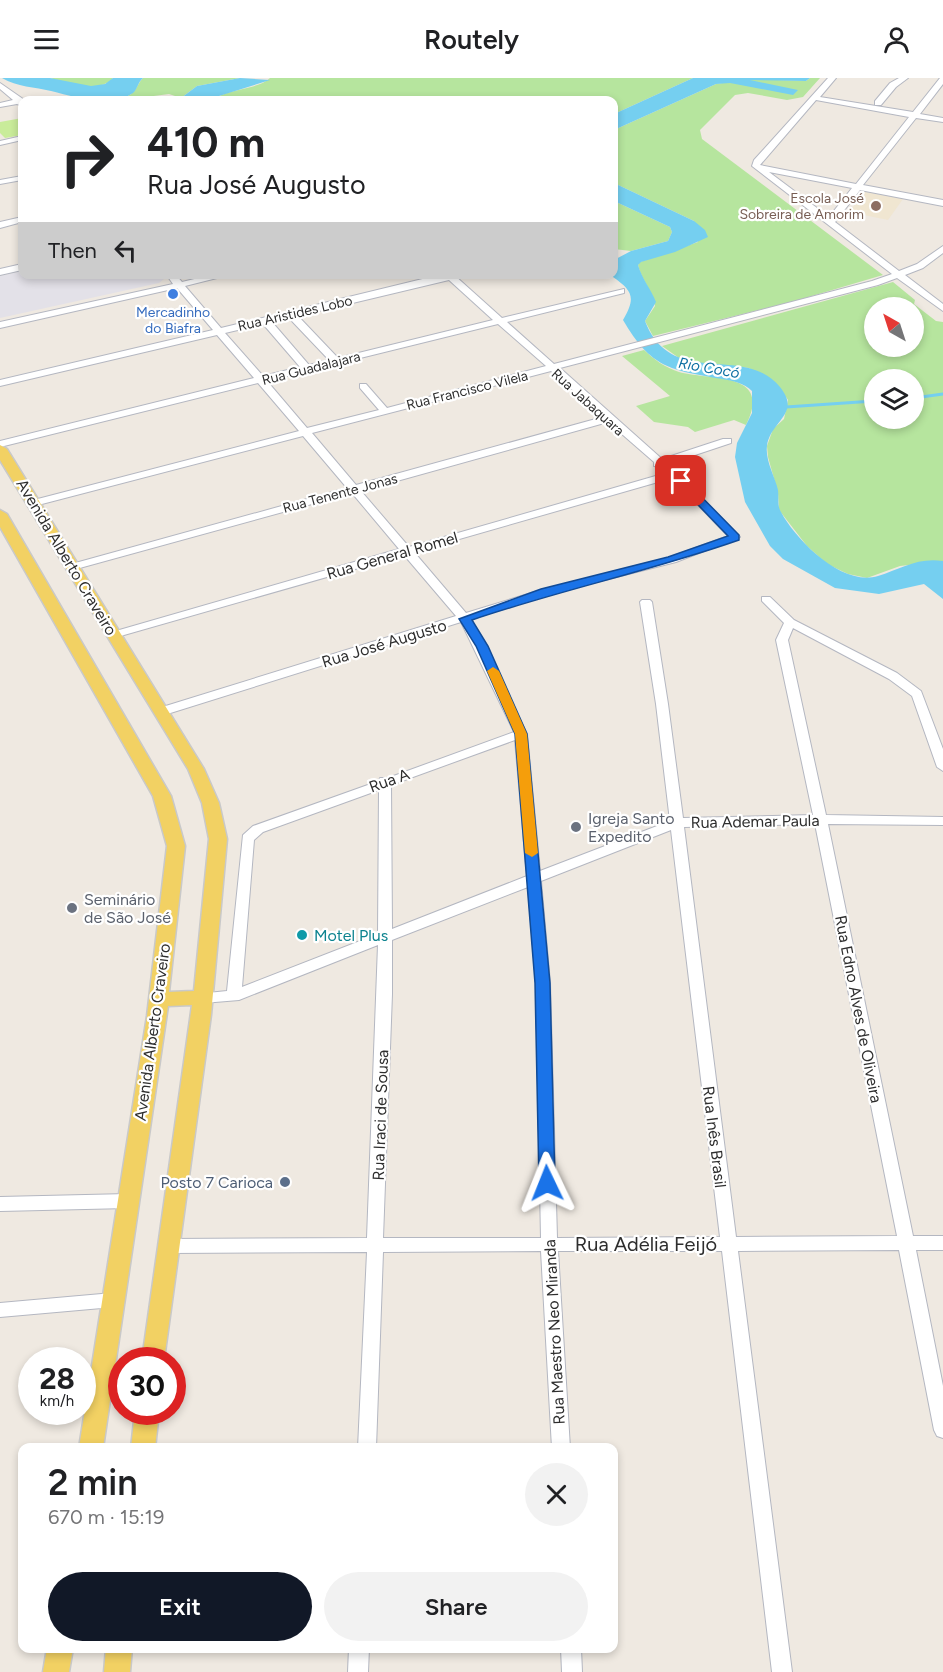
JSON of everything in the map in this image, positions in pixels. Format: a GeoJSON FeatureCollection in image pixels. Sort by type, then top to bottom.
{"type":"FeatureCollection","features":[{"type":"Feature","properties":{"kind":"main road","name":"Avenida Alberto Craveiro"},"geometry":{"type":"LineString","coordinates":[[0,446],[204,785],[215,819],[218,839],[203,998],[155,1347]]}},
{"type":"Feature","properties":{"kind":"main road","name":"Avenida Alberto Craveiro"},"geometry":{"type":"LineString","coordinates":[[0,514],[135,745],[162,796],[169,814],[176,846],[159,999],[92,1443]]}},
{"type":"Feature","properties":{"kind":"main road"},"geometry":{"type":"LineString","coordinates":[[159,999],[203,998]]}},
{"type":"Feature","properties":{"kind":"main road"},"geometry":{"type":"LineString","coordinates":[[144,1443],[146,1425]]}},
{"type":"Feature","properties":{"kind":"main road"},"geometry":{"type":"LineString","coordinates":[[56,1672],[59,1653]]}},
{"type":"Feature","properties":{"kind":"main road"},"geometry":{"type":"LineString","coordinates":[[117,1672],[119,1653]]}},
{"type":"Feature","properties":{"kind":"street"},"geometry":{"type":"LineString","coordinates":[[832,78],[757,162],[758,168],[943,308]]}},
{"type":"Feature","properties":{"kind":"street"},"geometry":{"type":"LineString","coordinates":[[878,103],[893,85],[904,78]]}},
{"type":"Feature","properties":{"kind":"street"},"geometry":{"type":"LineString","coordinates":[[829,223],[917,116],[943,79]]}},
{"type":"Feature","properties":{"kind":"street"},"geometry":{"type":"LineString","coordinates":[[0,85],[18,100]]}},
{"type":"Feature","properties":{"kind":"street"},"geometry":{"type":"LineString","coordinates":[[815,98],[943,120]]}},
{"type":"Feature","properties":{"kind":"street"},"geometry":{"type":"LineString","coordinates":[[0,105],[18,102]]}},
{"type":"Feature","properties":{"kind":"street"},"geometry":{"type":"LineString","coordinates":[[0,143],[18,139]]}},
{"type":"Feature","properties":{"kind":"street"},"geometry":{"type":"LineString","coordinates":[[758,168],[943,203]]}},
{"type":"Feature","properties":{"kind":"street"},"geometry":{"type":"LineString","coordinates":[[0,182],[18,179]]}},
{"type":"Feature","properties":{"kind":"street"},"geometry":{"type":"LineString","coordinates":[[0,225],[18,221]]}},
{"type":"Feature","properties":{"kind":"street","name":"Rua Francisco Vilela"},"geometry":{"type":"LineString","coordinates":[[34,503],[551,369],[899,275],[928,262],[943,249]]}},
{"type":"Feature","properties":{"kind":"street"},"geometry":{"type":"LineString","coordinates":[[0,272],[18,268]]}},
{"type":"Feature","properties":{"kind":"street","name":"Rua Maestro Neo Miranda"},"geometry":{"type":"LineString","coordinates":[[174,279],[465,619],[482,646],[521,734],[543,983],[549,1243],[561,1443]]}},
{"type":"Feature","properties":{"kind":"street"},"geometry":{"type":"LineString","coordinates":[[0,325],[208,279]]}},
{"type":"Feature","properties":{"kind":"street","name":"Rua Aristides Lobo"},"geometry":{"type":"LineString","coordinates":[[0,382],[436,279]]}},
{"type":"Feature","properties":{"kind":"street","name":"Rua Jabaquara"},"geometry":{"type":"LineString","coordinates":[[451,279],[729,528]]}},
{"type":"Feature","properties":{"kind":"street","name":"Rua Guadalajara"},"geometry":{"type":"LineString","coordinates":[[0,446],[621,291]]}},
{"type":"Feature","properties":{"kind":"street"},"geometry":{"type":"LineString","coordinates":[[291,314],[336,362]]}},
{"type":"Feature","properties":{"kind":"street"},"geometry":{"type":"LineString","coordinates":[[265,320],[307,369]]}},
{"type":"Feature","properties":{"kind":"street"},"geometry":{"type":"LineString","coordinates":[[363,386],[384,411]]}},
{"type":"Feature","properties":{"kind":"street","name":"Rua Tenente Jonas"},"geometry":{"type":"LineString","coordinates":[[72,567],[608,419]]}},
{"type":"Feature","properties":{"kind":"street"},"geometry":{"type":"LineString","coordinates":[[658,464],[727,441]]}},
{"type":"Feature","properties":{"kind":"street","name":"Rua General Romel"},"geometry":{"type":"LineString","coordinates":[[114,635],[671,475]]}},
{"type":"Feature","properties":{"kind":"street","name":"Rua José Augusto"},"geometry":{"type":"LineString","coordinates":[[160,712],[465,619],[545,592],[621,574],[719,545],[735,537],[729,528]]}},
{"type":"Feature","properties":{"kind":"street"},"geometry":{"type":"LineString","coordinates":[[766,599],[790,622],[893,676],[917,694],[922,701],[943,767]]}},
{"type":"Feature","properties":{"kind":"street","name":"Rua Inês Brasil"},"geometry":{"type":"LineString","coordinates":[[646,602],[677,822],[782,1672]]}},
{"type":"Feature","properties":{"kind":"street","name":"Rua Edno Alves de Oliveira"},"geometry":{"type":"LineString","coordinates":[[790,622],[783,634],[783,646],[819,819],[837,892],[943,1430]]}},
{"type":"Feature","properties":{"kind":"street","name":"Rua A"},"geometry":{"type":"LineString","coordinates":[[234,996],[248,838],[258,829],[385,781],[521,734]]}},
{"type":"Feature","properties":{"kind":"street","name":"Rua Iraci de Sousa"},"geometry":{"type":"LineString","coordinates":[[367,1443],[386,938],[385,781]]}},
{"type":"Feature","properties":{"kind":"street","name":"Rua Ademar Paula"},"geometry":{"type":"LineString","coordinates":[[203,998],[234,996],[677,822],[819,819],[943,821]]}},
{"type":"Feature","properties":{"kind":"street"},"geometry":{"type":"LineString","coordinates":[[0,1204],[128,1201]]}},
{"type":"Feature","properties":{"kind":"street","name":"Rua Adélia Feijó"},"geometry":{"type":"LineString","coordinates":[[169,1246],[943,1243]]}},
{"type":"Feature","properties":{"kind":"street"},"geometry":{"type":"LineString","coordinates":[[0,1310],[113,1300]]}},
{"type":"Feature","properties":{"kind":"street"},"geometry":{"type":"LineString","coordinates":[[358,1672],[359,1653]]}},
{"type":"Feature","properties":{"kind":"street"},"geometry":{"type":"LineString","coordinates":[[571,1653],[572,1672]]}},
{"type":"Feature","properties":{"kind":"shaded area","name":"Escola José Sobreira de Amorim"},"geometry":{"type":"Polygon","coordinates":[[[865,192],[903,199],[888,220],[849,212],[865,192]]]}},
{"type":"Feature","properties":{"kind":"shaded area"},"geometry":{"type":"Polygon","coordinates":[[[18,272],[18,279],[164,279],[159,283],[0,318],[0,276],[18,272]]]}},
{"type":"Feature","properties":{"kind":"green space"},"geometry":{"type":"Polygon","coordinates":[[[50,78],[113,78],[100,85],[83,86],[50,78]]]}},
{"type":"Feature","properties":{"kind":"green space"},"geometry":{"type":"Polygon","coordinates":[[[143,78],[240,78],[197,86],[184,96],[169,94],[127,96],[132,94],[143,78]]]}},
{"type":"Feature","properties":{"kind":"green space"},"geometry":{"type":"Polygon","coordinates":[[[270,78],[693,78],[618,112],[618,96],[219,96],[270,78]]]}},
{"type":"Feature","properties":{"kind":"green space"},"geometry":{"type":"Polygon","coordinates":[[[810,78],[820,78],[803,97],[787,100],[748,93],[735,95],[700,130],[702,139],[883,275],[795,301],[653,336],[645,321],[655,306],[638,265],[640,262],[698,242],[694,221],[618,185],[618,128],[716,84],[747,79],[806,81],[810,78]]]}},
{"type":"Feature","properties":{"kind":"green space"},"geometry":{"type":"Polygon","coordinates":[[[18,119],[18,136],[5,138],[0,133],[0,122],[18,119]]]}},
{"type":"Feature","properties":{"kind":"green space"},"geometry":{"type":"Polygon","coordinates":[[[618,203],[670,227],[672,232],[668,241],[631,251],[618,249],[618,203]]]}},
{"type":"Feature","properties":{"kind":"green space"},"geometry":{"type":"Polygon","coordinates":[[[893,282],[911,297],[864,297],[864,357],[924,357],[924,312],[936,321],[943,322],[943,561],[900,566],[867,578],[848,574],[827,564],[807,546],[779,510],[778,493],[767,446],[773,429],[784,419],[788,400],[782,391],[749,368],[690,362],[679,358],[662,346],[893,282]]]}},
{"type":"Feature","properties":{"kind":"green space"},"geometry":{"type":"Polygon","coordinates":[[[644,350],[660,363],[679,372],[722,378],[745,387],[752,395],[752,408],[746,425],[734,420],[695,432],[688,427],[654,422],[636,406],[670,396],[622,356],[644,350]]]}},
{"type":"Feature","properties":{"kind":"water"},"geometry":{"type":"Polygon","coordinates":[[[2,78],[50,78],[91,86],[105,84],[113,78],[143,78],[136,90],[128,96],[73,96],[2,78]]]}},
{"type":"Feature","properties":{"kind":"water"},"geometry":{"type":"Polygon","coordinates":[[[240,78],[270,80],[219,96],[184,96],[197,86],[240,78]]]}},
{"type":"Feature","properties":{"kind":"water"},"geometry":{"type":"Polygon","coordinates":[[[693,78],[810,78],[806,81],[750,80],[798,90],[793,95],[730,83],[716,84],[618,128],[618,112],[693,78]]]}},
{"type":"Feature","properties":{"kind":"water","name":"Rio Cocó"},"geometry":{"type":"Polygon","coordinates":[[[618,185],[694,221],[705,230],[708,237],[638,265],[656,302],[645,321],[657,342],[672,354],[690,361],[748,368],[765,374],[780,387],[788,404],[783,417],[769,437],[767,451],[778,490],[780,510],[788,523],[822,559],[850,575],[864,578],[878,576],[917,562],[943,561],[943,599],[924,584],[879,594],[835,588],[783,559],[770,546],[745,502],[735,457],[737,443],[752,413],[752,391],[738,383],[689,373],[664,364],[643,348],[623,320],[631,300],[628,291],[615,279],[618,279],[618,258],[631,251],[668,241],[672,232],[670,227],[618,203],[618,185]]]}},
{"type":"Feature","properties":{"kind":"waterway"},"geometry":{"type":"LineString","coordinates":[[924,397],[943,394]]}},
{"type":"Feature","properties":{"kind":"waterway"},"geometry":{"type":"LineString","coordinates":[[786,407],[864,402]]}},
{"type":"Feature","properties":{"kind":"slow traffic"},"geometry":{"type":"LineString","coordinates":[[493,671],[521,734],[532,853]]}},
{"type":"Feature","properties":{"kind":"place","name":"Escola José Sobreira de Amorim"},"geometry":{"type":"Point","coordinates":[876,206]}},
{"type":"Feature","properties":{"kind":"place","name":"Mercadinho do Biafra"},"geometry":{"type":"Point","coordinates":[173,294]}},
{"type":"Feature","properties":{"kind":"place","name":"Igreja Santo Expedito"},"geometry":{"type":"Point","coordinates":[576,827]}},
{"type":"Feature","properties":{"kind":"place","name":"Seminário de São José"},"geometry":{"type":"Point","coordinates":[72,908]}},
{"type":"Feature","properties":{"kind":"place","name":"Motel Plus"},"geometry":{"type":"Point","coordinates":[302,935]}},
{"type":"Feature","properties":{"kind":"place","name":"Posto 7 Carioca"},"geometry":{"type":"Point","coordinates":[285,1182]}},
{"type":"Feature","properties":{"kind":"route"},"geometry":{"type":"LineString","coordinates":[[547,1183],[543,983],[521,734],[482,646],[465,619],[545,592],[672,560],[733,539],[734,534],[729,528],[681,481]]}}]}
